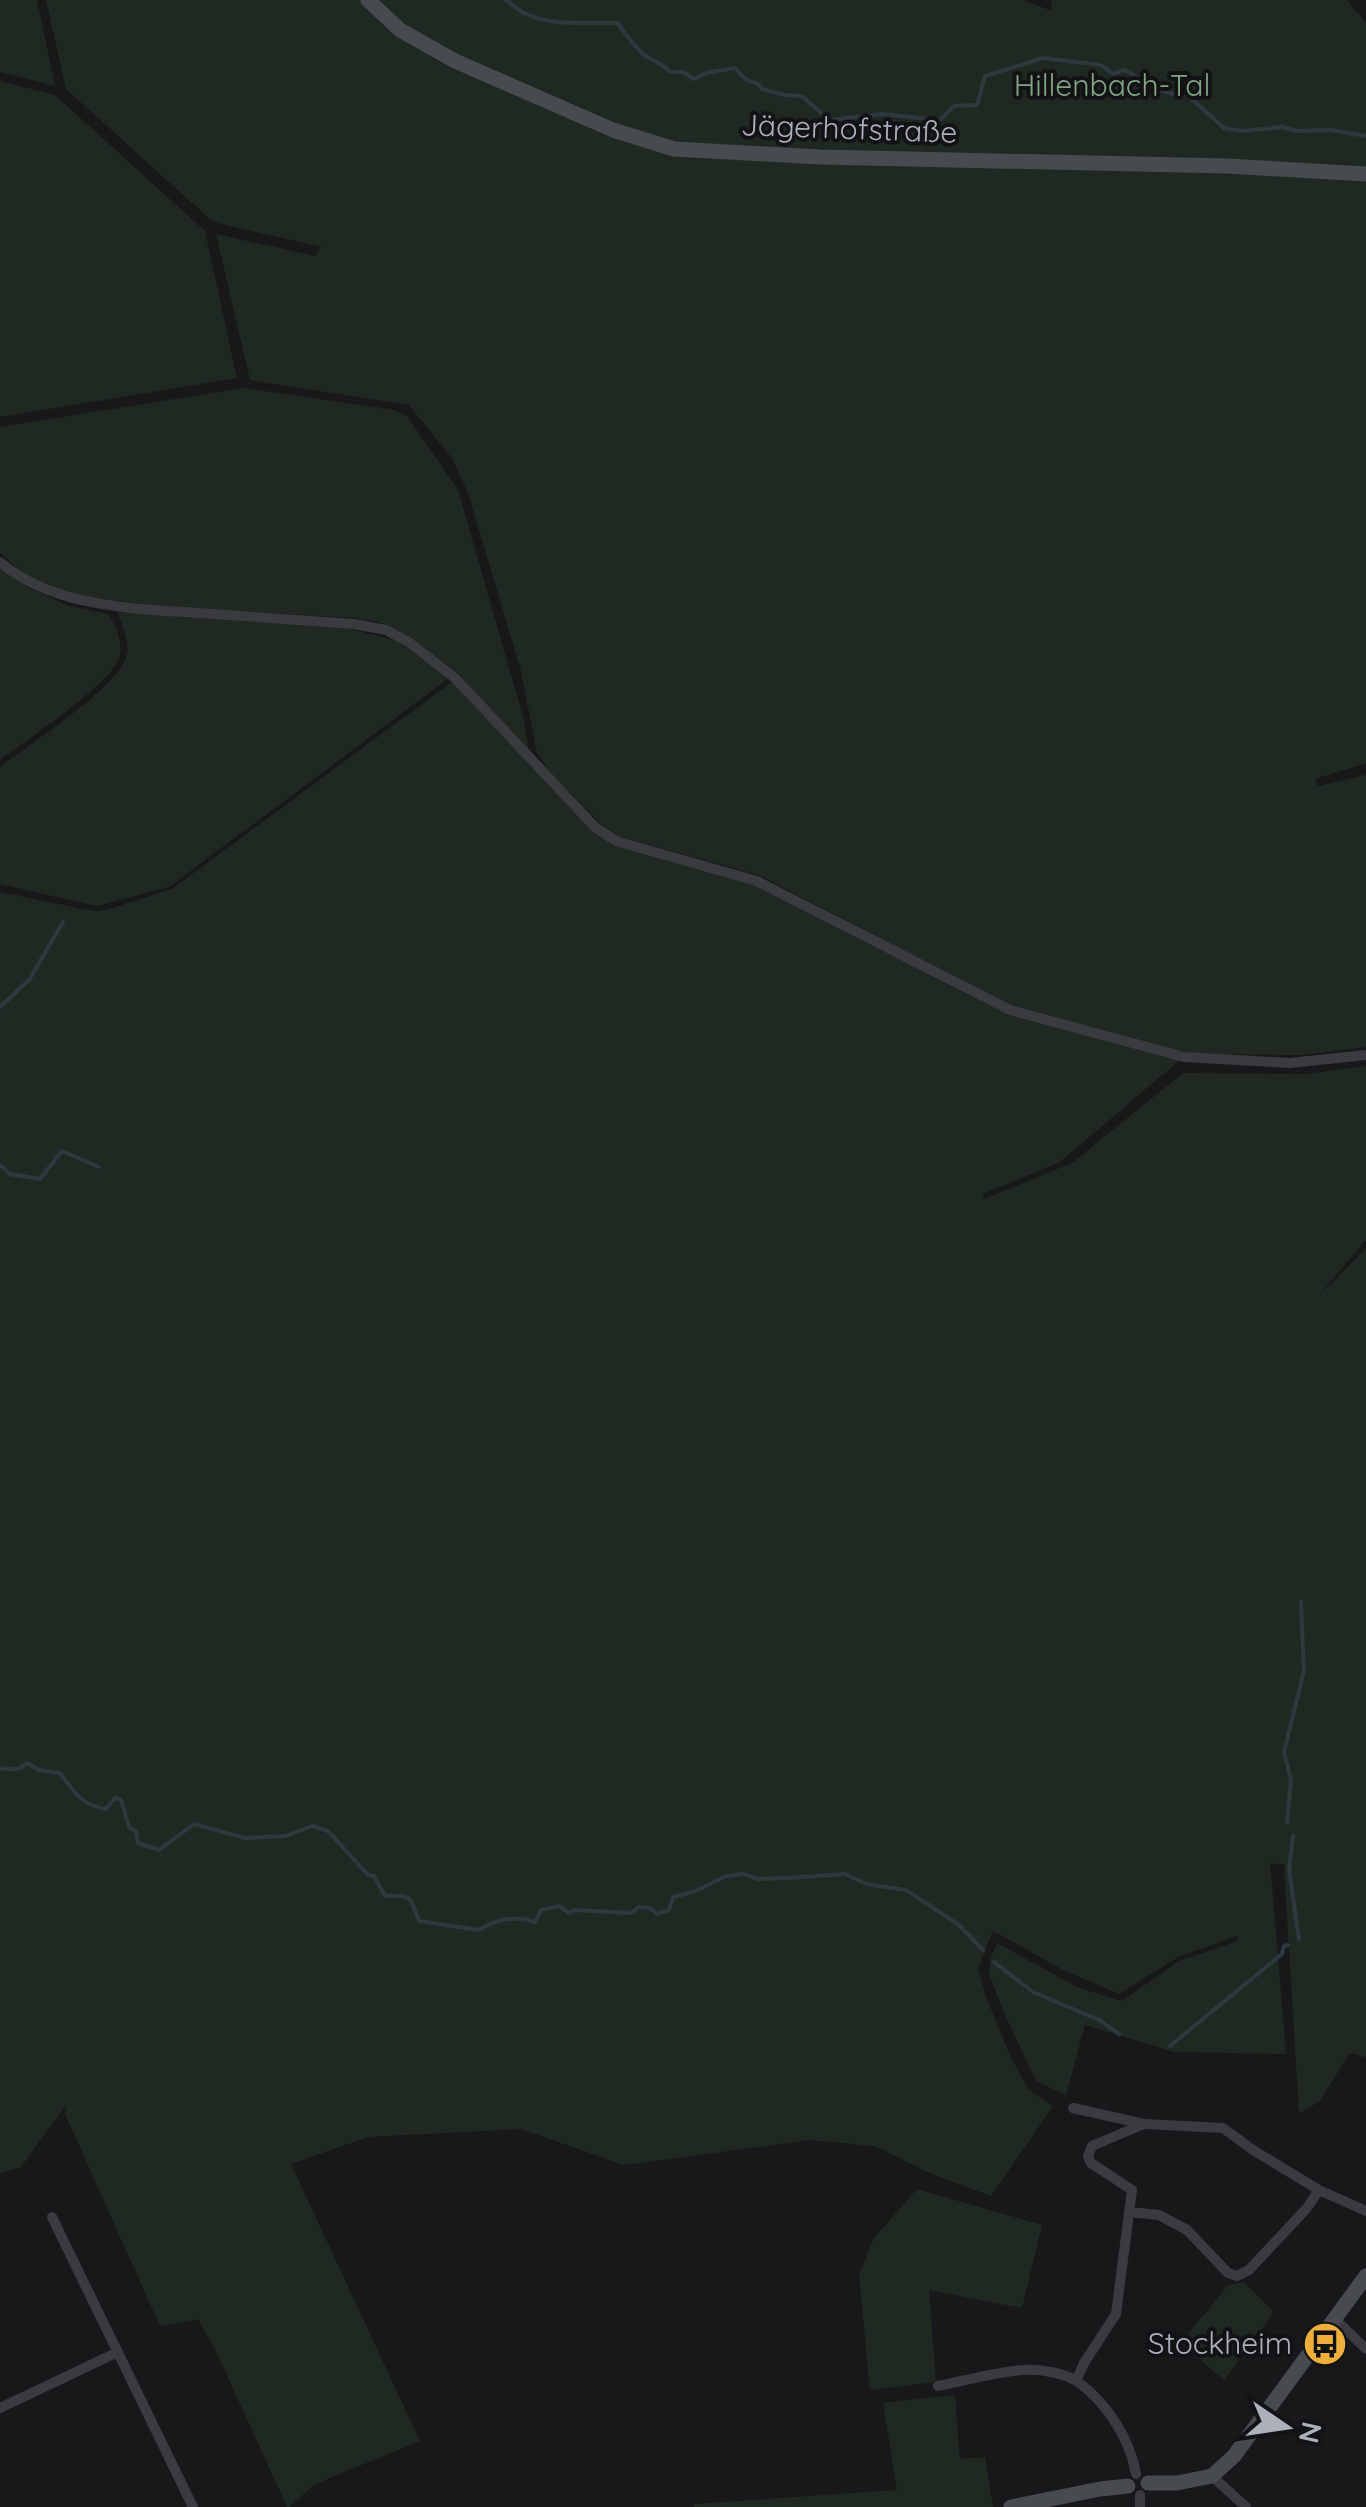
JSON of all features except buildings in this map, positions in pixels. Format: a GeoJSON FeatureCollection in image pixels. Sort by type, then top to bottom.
{"type":"FeatureCollection","features":[{"type":"Feature","properties":{"kind":"main road","name":"Jägerhofstraße"},"geometry":{"type":"LineString","coordinates":[[368,0],[400,30],[455,61],[613,130],[674,149],[1366,174]]}},
{"type":"Feature","properties":{"kind":"main road"},"geometry":{"type":"LineString","coordinates":[[1011,2507],[1100,2489],[1138,2489],[1212,2476],[1234,2456],[1366,2276]]}},
{"type":"Feature","properties":{"kind":"street"},"geometry":{"type":"LineString","coordinates":[[0,562],[47,590],[105,606],[354,624],[386,630],[407,640],[454,677],[595,826],[616,841],[756,881],[1010,1010],[1184,1057],[1290,1062],[1366,1054]]}},
{"type":"Feature","properties":{"kind":"street"},"geometry":{"type":"LineString","coordinates":[[1073,2108],[1144,2124],[1223,2128],[1318,2190],[1366,2211]]}},
{"type":"Feature","properties":{"kind":"street"},"geometry":{"type":"LineString","coordinates":[[1076,2381],[1116,2314],[1132,2190],[1092,2163],[1088,2156],[1092,2146],[1144,2124]]}},
{"type":"Feature","properties":{"kind":"street"},"geometry":{"type":"LineString","coordinates":[[1129,2212],[1159,2215],[1187,2230],[1228,2273],[1237,2276],[1249,2270],[1307,2208],[1318,2190]]}},
{"type":"Feature","properties":{"kind":"street"},"geometry":{"type":"LineString","coordinates":[[52,2217],[193,2507]]}},
{"type":"Feature","properties":{"kind":"street"},"geometry":{"type":"LineString","coordinates":[[1335,2319],[1366,2349]]}},
{"type":"Feature","properties":{"kind":"street"},"geometry":{"type":"LineString","coordinates":[[0,2408],[118,2352]]}},
{"type":"Feature","properties":{"kind":"street"},"geometry":{"type":"LineString","coordinates":[[938,2386],[1024,2370],[1076,2381],[1120,2428],[1133,2461],[1138,2489]]}},
{"type":"Feature","properties":{"kind":"street"},"geometry":{"type":"LineString","coordinates":[[1212,2476],[1246,2507]]}},
{"type":"Feature","properties":{"kind":"green space"},"geometry":{"type":"Polygon","coordinates":[[[0,0],[37,0],[55,86],[0,72],[0,0]]]}},
{"type":"Feature","properties":{"kind":"green space","name":"Hillenbach-Tal"},"geometry":{"type":"Polygon","coordinates":[[[46,0],[1023,0],[1052,11],[1051,0],[1347,0],[1366,23],[1366,763],[1315,779],[1318,786],[1366,775],[1366,1047],[1303,1055],[1180,1054],[1005,1004],[759,875],[618,836],[600,823],[549,771],[537,753],[521,671],[468,493],[452,458],[409,405],[250,380],[216,234],[315,256],[321,247],[213,222],[66,89],[46,0]]]}},
{"type":"Feature","properties":{"kind":"green space"},"geometry":{"type":"Polygon","coordinates":[[[0,81],[55,95],[205,231],[237,378],[0,417],[0,81]]]}},
{"type":"Feature","properties":{"kind":"green space"},"geometry":{"type":"Polygon","coordinates":[[[244,388],[394,410],[407,416],[458,490],[524,720],[529,753],[457,672],[402,632],[379,622],[150,605],[71,595],[22,572],[0,553],[0,427],[244,388]]]}},
{"type":"Feature","properties":{"kind":"green space"},"geometry":{"type":"Polygon","coordinates":[[[0,568],[68,606],[108,614],[121,647],[119,658],[100,683],[0,760],[0,568]]]}},
{"type":"Feature","properties":{"kind":"green space"},"geometry":{"type":"Polygon","coordinates":[[[118,612],[351,629],[397,641],[449,678],[169,887],[97,906],[0,884],[0,767],[89,700],[119,671],[127,647],[118,612]]]}},
{"type":"Feature","properties":{"kind":"green space"},"geometry":{"type":"Polygon","coordinates":[[[453,681],[590,828],[754,884],[1002,1011],[1181,1059],[1060,1162],[983,1194],[984,1199],[1072,1163],[1183,1073],[1307,1074],[1366,1066],[1366,1240],[1316,1299],[1366,1248],[1366,2057],[1350,2053],[1319,2102],[1299,2113],[1284,1865],[1270,1863],[1286,2054],[1174,2052],[1085,2025],[1066,2095],[1036,2081],[1003,2011],[989,1973],[997,1943],[1079,1988],[1122,2001],[1179,1961],[1238,1941],[1237,1936],[1178,1957],[1119,1994],[1067,1972],[993,1931],[978,1968],[986,1997],[1029,2090],[1053,2106],[991,2196],[927,2172],[875,2146],[810,2140],[624,2165],[521,2129],[368,2137],[291,2164],[420,2441],[313,2485],[287,2507],[198,2319],[160,2326],[65,2114],[66,2105],[21,2167],[0,2173],[0,892],[93,911],[172,889],[453,681]]]}},
{"type":"Feature","properties":{"kind":"green space"},"geometry":{"type":"Polygon","coordinates":[[[917,2189],[1042,2225],[1022,2308],[929,2290],[936,2382],[870,2390],[859,2275],[874,2238],[917,2189]]]}},
{"type":"Feature","properties":{"kind":"green space"},"geometry":{"type":"Polygon","coordinates":[[[1244,2282],[1274,2312],[1224,2380],[1181,2343],[1228,2285],[1244,2282]]]}},
{"type":"Feature","properties":{"kind":"green space"},"geometry":{"type":"Polygon","coordinates":[[[955,2395],[960,2459],[985,2457],[993,2507],[694,2507],[897,2490],[883,2403],[955,2395]]]}},
{"type":"Feature","properties":{"kind":"waterway"},"geometry":{"type":"LineString","coordinates":[[506,0],[526,14],[548,21],[618,23],[640,51],[670,72],[683,72],[694,79],[735,68],[762,89],[802,96],[829,120],[882,114],[940,120],[954,106],[977,105],[985,76],[1043,58],[1101,65],[1113,74],[1124,70],[1163,91],[1186,94],[1224,128],[1243,131],[1282,127],[1366,136]]}},
{"type":"Feature","properties":{"kind":"waterway"},"geometry":{"type":"LineString","coordinates":[[0,1007],[29,980],[63,922]]}},
{"type":"Feature","properties":{"kind":"waterway"},"geometry":{"type":"LineString","coordinates":[[0,1165],[10,1174],[40,1179],[62,1151],[99,1167]]}},
{"type":"Feature","properties":{"kind":"waterway"},"geometry":{"type":"LineString","coordinates":[[1287,1822],[1291,1780],[1284,1752],[1304,1671],[1301,1602]]}},
{"type":"Feature","properties":{"kind":"waterway"},"geometry":{"type":"LineString","coordinates":[[0,1768],[17,1769],[27,1763],[39,1770],[60,1773],[79,1797],[97,1807],[106,1809],[115,1798],[121,1800],[138,1843],[159,1850],[194,1824],[245,1838],[286,1836],[312,1826],[328,1831],[368,1875],[374,1876],[385,1896],[409,1899],[419,1921],[479,1930],[506,1919],[535,1922],[541,1910],[559,1906],[569,1913],[630,1913],[639,1907],[650,1908],[657,1914],[669,1910],[673,1897],[726,1876],[744,1874],[758,1879],[845,1874],[866,1884],[906,1890],[959,1925],[983,1950]]}},
{"type":"Feature","properties":{"kind":"waterway"},"geometry":{"type":"LineString","coordinates":[[1293,1836],[1289,1869],[1299,1939]]}},
{"type":"Feature","properties":{"kind":"waterway"},"geometry":{"type":"LineString","coordinates":[[1170,2046],[1288,1945]]}},
{"type":"Feature","properties":{"kind":"waterway"},"geometry":{"type":"LineString","coordinates":[[994,1962],[1033,1992],[1099,2020],[1119,2034]]}},
{"type":"Feature","properties":{"kind":"place","name":"Stockheim"},"geometry":{"type":"Point","coordinates":[1325,2344]}}]}
